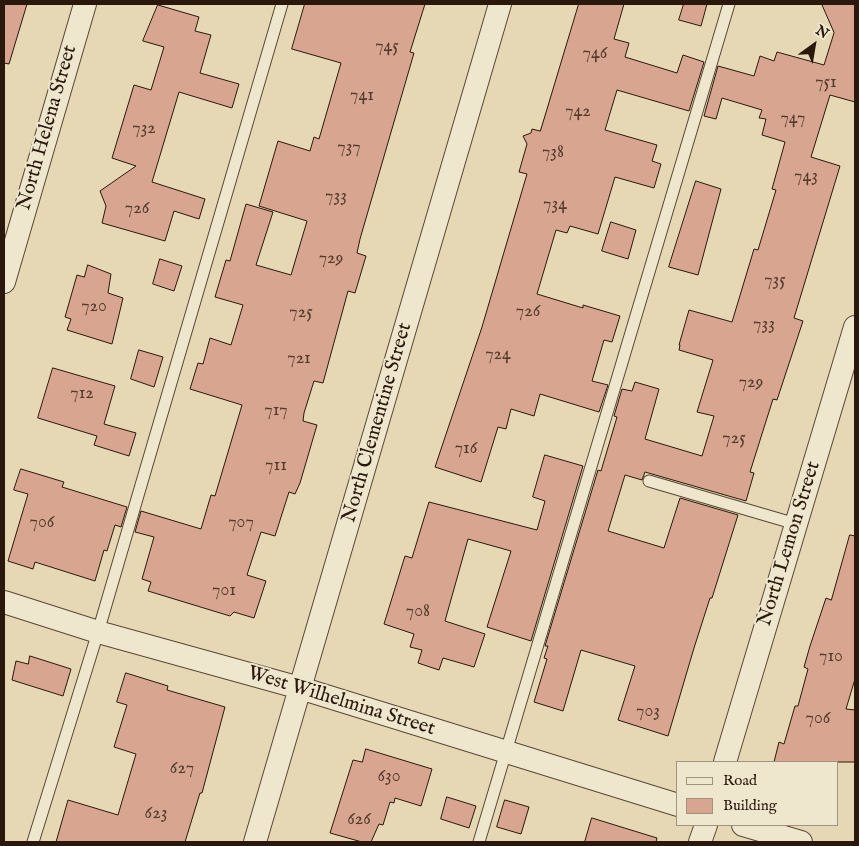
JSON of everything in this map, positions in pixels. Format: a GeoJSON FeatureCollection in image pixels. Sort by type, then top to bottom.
{"type":"FeatureCollection","features":[{"type":"Feature","properties":{"kind":"street","name":"North Helena Street"},"geometry":{"type":"LineString","coordinates":[[4,282],[85,4]]}},
{"type":"Feature","properties":{"kind":"street","name":"North Clementine Street"},"geometry":{"type":"LineString","coordinates":[[255,842],[500,4]]}},
{"type":"Feature","properties":{"kind":"street","name":"North Lemon Street"},"geometry":{"type":"LineString","coordinates":[[724,761],[855,327]]}},
{"type":"Feature","properties":{"kind":"street","name":"West Wilhelmina Street"},"geometry":{"type":"LineString","coordinates":[[4,602],[98,632],[300,688],[676,804]]}},
{"type":"Feature","properties":{"kind":"street"},"geometry":{"type":"LineString","coordinates":[[700,842],[706,826]]}},
{"type":"Feature","properties":{"kind":"street"},"geometry":{"type":"LineString","coordinates":[[746,826],[801,842]]}},
{"type":"Feature","properties":{"kind":"lane"},"geometry":{"type":"LineString","coordinates":[[33,842],[98,632],[282,4]]}},
{"type":"Feature","properties":{"kind":"lane"},"geometry":{"type":"LineString","coordinates":[[479,842],[728,4]]}},
{"type":"Feature","properties":{"kind":"lane"},"geometry":{"type":"LineString","coordinates":[[649,481],[796,524]]}},
{"type":"Feature","properties":{"kind":"building"},"geometry":{"type":"Polygon","coordinates":[[[4,4],[27,4],[9,64],[4,63],[4,4]]]}},
{"type":"Feature","properties":{"kind":"building"},"geometry":{"type":"Polygon","coordinates":[[[305,4],[425,4],[410,52],[414,53],[360,239],[357,253],[366,256],[355,293],[348,291],[323,383],[314,381],[304,413],[303,421],[317,425],[300,483],[295,494],[289,492],[275,536],[261,532],[247,575],[266,581],[254,618],[234,612],[230,616],[148,591],[151,582],[142,579],[154,537],[135,532],[141,511],[201,529],[211,495],[215,496],[242,405],[190,389],[198,363],[203,364],[210,338],[231,345],[243,305],[215,297],[226,260],[230,261],[246,204],[273,212],[256,265],[291,275],[307,221],[259,206],[278,141],[310,151],[314,137],[319,139],[341,63],[292,49],[305,4]]]}},
{"type":"Feature","properties":{"kind":"building"},"geometry":{"type":"Polygon","coordinates":[[[579,4],[624,4],[614,39],[629,43],[625,57],[677,73],[683,55],[704,62],[689,111],[617,90],[605,130],[657,145],[652,161],[661,164],[654,188],[615,177],[598,234],[570,226],[567,233],[556,230],[537,294],[583,308],[583,305],[620,316],[612,342],[604,340],[592,381],[608,385],[599,412],[540,394],[534,416],[511,409],[506,429],[498,427],[481,482],[435,467],[482,327],[527,174],[519,172],[527,144],[523,136],[531,133],[532,129],[540,131],[579,4]]]}},
{"type":"Feature","properties":{"kind":"building"},"geometry":{"type":"Polygon","coordinates":[[[684,4],[707,4],[701,26],[679,20],[684,4]]]}},
{"type":"Feature","properties":{"kind":"building"},"geometry":{"type":"Polygon","coordinates":[[[822,4],[855,4],[855,102],[830,95],[811,157],[840,166],[794,318],[803,321],[777,400],[773,399],[750,472],[754,473],[746,501],[645,472],[642,480],[625,475],[608,531],[664,548],[680,498],[738,515],[694,648],[668,736],[618,720],[635,666],[581,650],[563,711],[534,702],[547,659],[544,658],[548,646],[545,646],[598,470],[601,471],[617,417],[614,416],[622,389],[632,391],[635,382],[659,389],[645,439],[702,456],[714,416],[697,412],[713,360],[679,350],[679,345],[689,310],[732,322],[754,249],[758,250],[776,190],[772,189],[785,142],[762,135],[766,119],[759,118],[762,110],[722,98],[716,119],[704,116],[718,66],[754,76],[760,56],[774,61],[777,52],[824,65],[834,33],[822,4]]]}},
{"type":"Feature","properties":{"kind":"building"},"geometry":{"type":"Polygon","coordinates":[[[158,5],[199,17],[195,31],[211,35],[200,73],[239,84],[232,108],[179,92],[152,182],[205,199],[199,219],[174,211],[165,241],[102,223],[106,206],[100,191],[136,166],[112,158],[134,85],[151,90],[164,47],[143,41],[158,5]]]}},
{"type":"Feature","properties":{"kind":"building"},"geometry":{"type":"Polygon","coordinates":[[[696,181],[721,189],[698,275],[669,267],[696,181]]]}},
{"type":"Feature","properties":{"kind":"building"},"geometry":{"type":"Polygon","coordinates":[[[611,222],[636,230],[628,259],[602,251],[611,222]]]}},
{"type":"Feature","properties":{"kind":"building"},"geometry":{"type":"Polygon","coordinates":[[[160,259],[182,266],[174,291],[153,284],[160,259]]]}},
{"type":"Feature","properties":{"kind":"building"},"geometry":{"type":"Polygon","coordinates":[[[88,265],[111,274],[108,293],[123,298],[112,344],[67,330],[71,319],[65,317],[77,275],[84,277],[88,265]]]}},
{"type":"Feature","properties":{"kind":"building"},"geometry":{"type":"Polygon","coordinates":[[[139,350],[163,357],[154,387],[131,379],[139,350]]]}},
{"type":"Feature","properties":{"kind":"building"},"geometry":{"type":"Polygon","coordinates":[[[53,368],[115,386],[104,424],[136,433],[129,456],[94,445],[97,436],[38,418],[53,368]]]}},
{"type":"Feature","properties":{"kind":"building"},"geometry":{"type":"Polygon","coordinates":[[[545,455],[583,466],[531,641],[487,627],[511,551],[468,539],[445,621],[485,634],[474,667],[443,658],[439,670],[418,663],[422,650],[410,647],[414,634],[384,624],[405,556],[412,558],[429,502],[537,530],[545,501],[533,497],[545,455]]]}},
{"type":"Feature","properties":{"kind":"building"},"geometry":{"type":"Polygon","coordinates":[[[21,469],[64,482],[62,487],[127,507],[121,527],[115,525],[107,551],[104,550],[95,581],[35,562],[33,569],[8,561],[28,494],[14,490],[21,469]]]}},
{"type":"Feature","properties":{"kind":"building"},"geometry":{"type":"Polygon","coordinates":[[[850,535],[855,536],[855,679],[846,709],[855,710],[855,762],[774,761],[779,742],[784,744],[795,706],[798,706],[808,669],[804,667],[826,598],[831,600],[850,535]]]}},
{"type":"Feature","properties":{"kind":"building"},"geometry":{"type":"Polygon","coordinates":[[[30,656],[71,669],[63,696],[12,680],[16,661],[28,664],[30,656]]]}},
{"type":"Feature","properties":{"kind":"building"},"geometry":{"type":"Polygon","coordinates":[[[126,673],[168,686],[167,690],[225,707],[202,793],[200,793],[185,842],[56,842],[68,800],[118,815],[136,754],[114,747],[127,705],[117,702],[126,673]]]}},
{"type":"Feature","properties":{"kind":"building"},"geometry":{"type":"Polygon","coordinates":[[[366,749],[432,769],[421,806],[395,798],[394,803],[390,802],[383,825],[379,824],[371,842],[362,842],[330,833],[353,760],[362,762],[366,749]]]}},
{"type":"Feature","properties":{"kind":"building"},"geometry":{"type":"Polygon","coordinates":[[[447,797],[476,806],[469,828],[441,819],[447,797]]]}},
{"type":"Feature","properties":{"kind":"building"},"geometry":{"type":"Polygon","coordinates":[[[505,800],[529,807],[521,834],[497,827],[505,800]]]}},
{"type":"Feature","properties":{"kind":"building"},"geometry":{"type":"Polygon","coordinates":[[[592,818],[657,838],[656,842],[585,842],[592,818]]]}}]}
